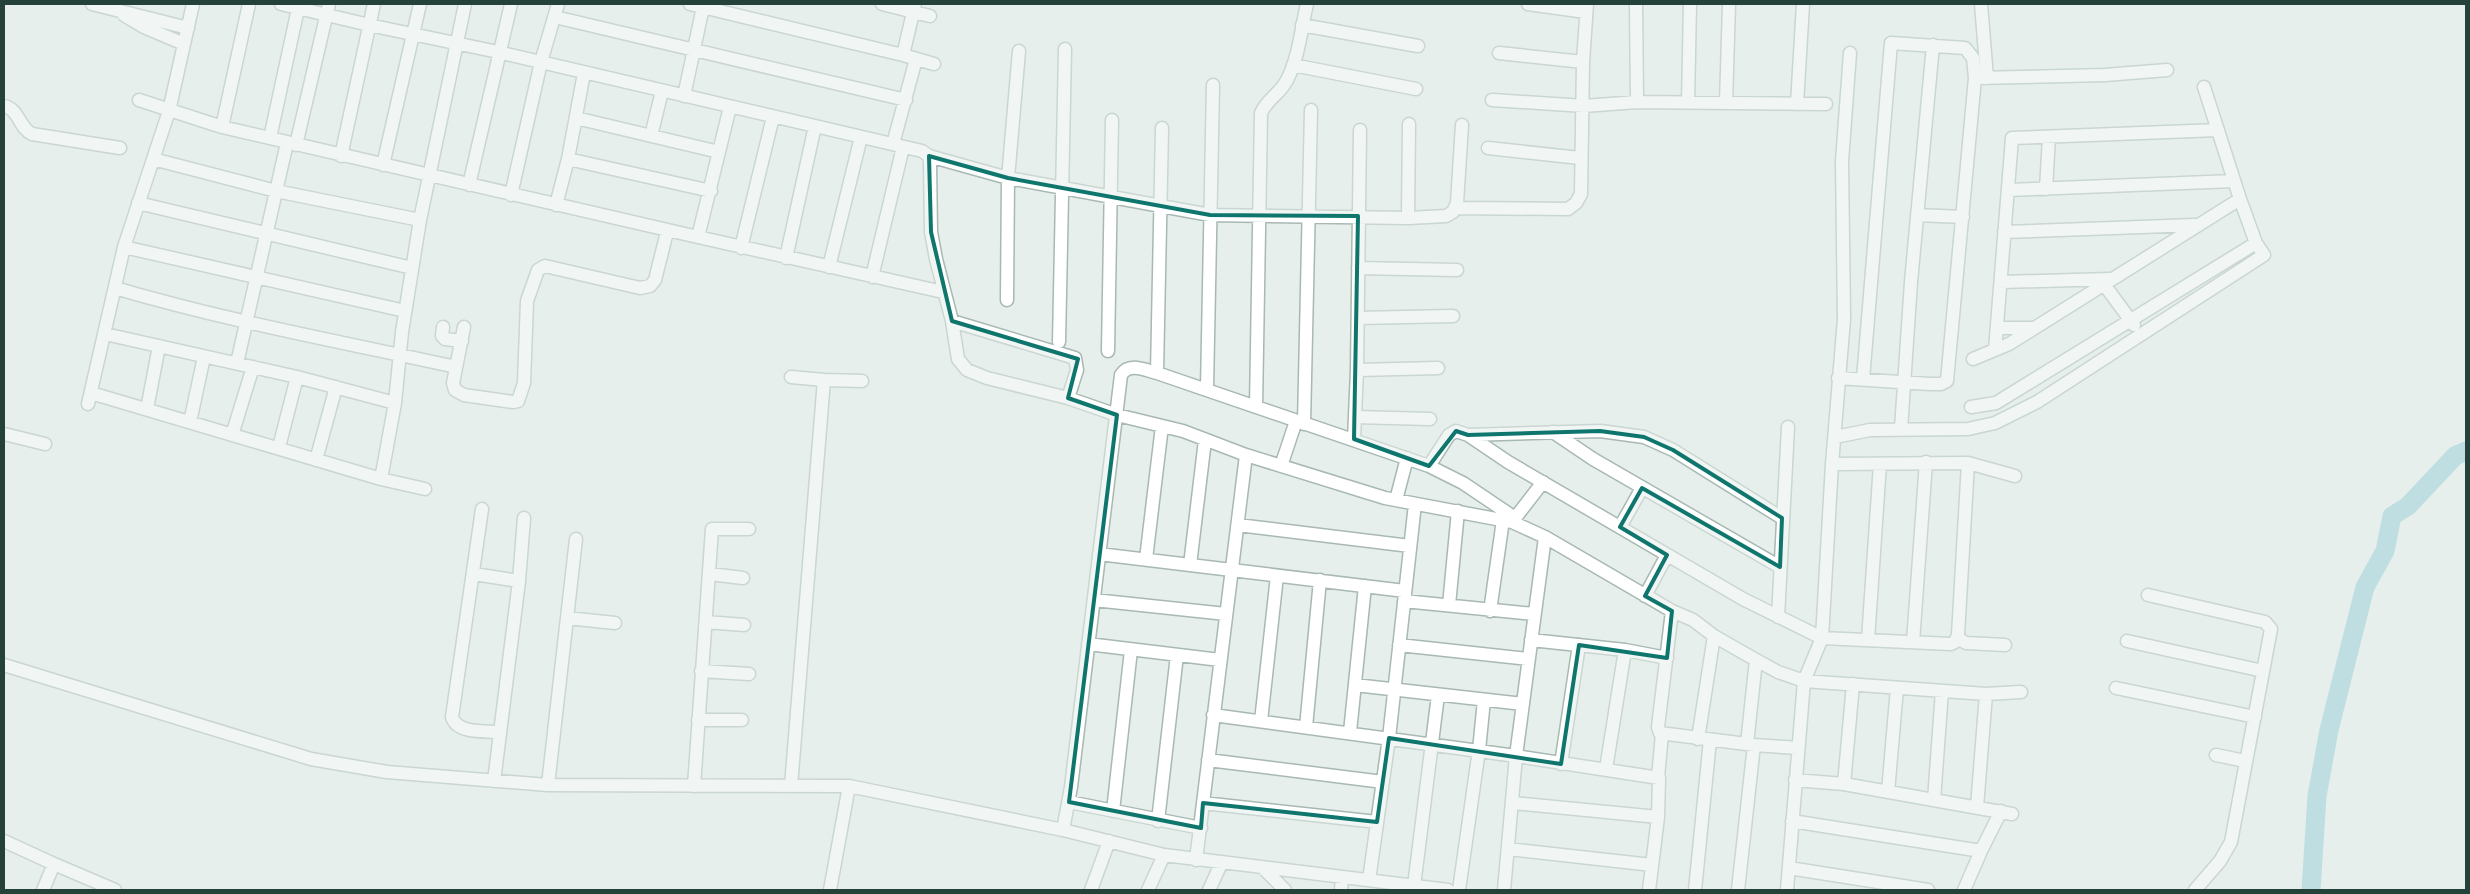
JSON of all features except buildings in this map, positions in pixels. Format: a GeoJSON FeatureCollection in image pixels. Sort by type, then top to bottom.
{"type":"FeatureCollection","features":[{"type":"Feature","properties":{"kind":"street"},"geometry":{"type":"LineString","coordinates":[[92,4],[188,28]]}},
{"type":"Feature","properties":{"kind":"street"},"geometry":{"type":"LineString","coordinates":[[193,4],[169,111],[124,247],[89,399],[147,409],[232,435],[280,447],[316,460],[426,489]]}},
{"type":"Feature","properties":{"kind":"street"},"geometry":{"type":"LineString","coordinates":[[222,127],[249,4]]}},
{"type":"Feature","properties":{"kind":"street"},"geometry":{"type":"LineString","coordinates":[[281,4],[327,9],[369,25],[498,52],[898,145],[922,151],[935,158],[1003,176],[1062,187],[1111,199],[1210,215],[1408,218],[1446,216],[1456,208],[1568,209],[1576,203],[1581,194],[1580,158],[1584,106],[1583,62],[1586,8],[1528,4]]}},
{"type":"Feature","properties":{"kind":"street"},"geometry":{"type":"LineString","coordinates":[[341,156],[374,4]]}},
{"type":"Feature","properties":{"kind":"street"},"geometry":{"type":"LineString","coordinates":[[383,165],[420,4]]}},
{"type":"Feature","properties":{"kind":"street"},"geometry":{"type":"LineString","coordinates":[[381,478],[394,403],[405,311],[420,220],[465,4]]}},
{"type":"Feature","properties":{"kind":"street"},"geometry":{"type":"LineString","coordinates":[[468,185],[498,52],[511,4]]}},
{"type":"Feature","properties":{"kind":"street"},"geometry":{"type":"LineString","coordinates":[[882,4],[914,7],[930,16]]}},
{"type":"Feature","properties":{"kind":"street"},"geometry":{"type":"LineString","coordinates":[[1256,407],[1261,114],[1265,103],[1284,85],[1293,65],[1307,4]]}},
{"type":"Feature","properties":{"kind":"street"},"geometry":{"type":"LineString","coordinates":[[1636,4],[1636,102]]}},
{"type":"Feature","properties":{"kind":"street"},"geometry":{"type":"LineString","coordinates":[[1688,103],[1690,4]]}},
{"type":"Feature","properties":{"kind":"street"},"geometry":{"type":"LineString","coordinates":[[1726,103],[1728,4]]}},
{"type":"Feature","properties":{"kind":"street"},"geometry":{"type":"LineString","coordinates":[[1796,104],[1803,4]]}},
{"type":"Feature","properties":{"kind":"street"},"geometry":{"type":"LineString","coordinates":[[1838,378],[1941,384],[1948,379],[1956,276],[1981,78],[1981,4]]}},
{"type":"Feature","properties":{"kind":"street"},"geometry":{"type":"LineString","coordinates":[[684,96],[694,51],[695,5],[903,54],[934,64]]}},
{"type":"Feature","properties":{"kind":"street"},"geometry":{"type":"LineString","coordinates":[[270,138],[298,6]]}},
{"type":"Feature","properties":{"kind":"street"},"geometry":{"type":"LineString","coordinates":[[903,54],[914,7]]}},
{"type":"Feature","properties":{"kind":"street"},"geometry":{"type":"LineString","coordinates":[[237,363],[276,191],[291,144],[327,9]]}},
{"type":"Feature","properties":{"kind":"street"},"geometry":{"type":"LineString","coordinates":[[511,195],[541,62],[557,10],[694,51],[906,100]]}},
{"type":"Feature","properties":{"kind":"street"},"geometry":{"type":"LineString","coordinates":[[118,12],[144,27],[184,44]]}},
{"type":"Feature","properties":{"kind":"street"},"geometry":{"type":"LineString","coordinates":[[1302,25],[1418,46]]}},
{"type":"Feature","properties":{"kind":"street"},"geometry":{"type":"LineString","coordinates":[[1863,379],[1891,43],[1933,45],[1968,50],[1974,58],[1981,78]]}},
{"type":"Feature","properties":{"kind":"street"},"geometry":{"type":"LineString","coordinates":[[1901,430],[1917,215],[1933,45]]}},
{"type":"Feature","properties":{"kind":"street"},"geometry":{"type":"LineString","coordinates":[[1059,342],[1065,49]]}},
{"type":"Feature","properties":{"kind":"street"},"geometry":{"type":"LineString","coordinates":[[1007,300],[1003,176],[1019,51]]}},
{"type":"Feature","properties":{"kind":"street"},"geometry":{"type":"LineString","coordinates":[[1499,53],[1583,62]]}},
{"type":"Feature","properties":{"kind":"street"},"geometry":{"type":"LineString","coordinates":[[1787,890],[1804,680],[1822,638],[1832,464],[1844,319],[1842,161],[1850,53]]}},
{"type":"Feature","properties":{"kind":"street"},"geometry":{"type":"LineString","coordinates":[[872,277],[906,100],[916,59]]}},
{"type":"Feature","properties":{"kind":"street"},"geometry":{"type":"LineString","coordinates":[[1293,65],[1416,89]]}},
{"type":"Feature","properties":{"kind":"street"},"geometry":{"type":"LineString","coordinates":[[1981,78],[2105,75],[2167,70]]}},
{"type":"Feature","properties":{"kind":"street"},"geometry":{"type":"LineString","coordinates":[[556,205],[568,159],[584,73]]}},
{"type":"Feature","properties":{"kind":"street"},"geometry":{"type":"LineString","coordinates":[[1207,389],[1213,85]]}},
{"type":"Feature","properties":{"kind":"street"},"geometry":{"type":"LineString","coordinates":[[1835,437],[1870,430],[1968,429],[1995,423],[2037,402],[2264,255],[2256,243],[2240,200],[2204,87]]}},
{"type":"Feature","properties":{"kind":"street"},"geometry":{"type":"LineString","coordinates":[[651,136],[662,91]]}},
{"type":"Feature","properties":{"kind":"street"},"geometry":{"type":"LineString","coordinates":[[139,100],[222,127],[341,156],[667,232],[943,292]]}},
{"type":"Feature","properties":{"kind":"street"},"geometry":{"type":"LineString","coordinates":[[1492,100],[1584,106],[1636,102],[1826,104]]}},
{"type":"Feature","properties":{"kind":"street"},"geometry":{"type":"LineString","coordinates":[[4,106],[14,111],[26,131],[32,134],[120,148]]}},
{"type":"Feature","properties":{"kind":"street"},"geometry":{"type":"LineString","coordinates":[[698,238],[711,192],[730,107]]}},
{"type":"Feature","properties":{"kind":"street"},"geometry":{"type":"LineString","coordinates":[[1282,466],[1300,422],[1310,216],[1311,110]]}},
{"type":"Feature","properties":{"kind":"street"},"geometry":{"type":"LineString","coordinates":[[741,248],[773,117]]}},
{"type":"Feature","properties":{"kind":"street"},"geometry":{"type":"LineString","coordinates":[[576,118],[719,152]]}},
{"type":"Feature","properties":{"kind":"street"},"geometry":{"type":"LineString","coordinates":[[1108,351],[1112,120]]}},
{"type":"Feature","properties":{"kind":"street"},"geometry":{"type":"LineString","coordinates":[[1408,218],[1409,124]]}},
{"type":"Feature","properties":{"kind":"street"},"geometry":{"type":"LineString","coordinates":[[1456,208],[1462,125]]}},
{"type":"Feature","properties":{"kind":"street"},"geometry":{"type":"LineString","coordinates":[[786,258],[815,126]]}},
{"type":"Feature","properties":{"kind":"street"},"geometry":{"type":"LineString","coordinates":[[1158,373],[1162,128]]}},
{"type":"Feature","properties":{"kind":"street"},"geometry":{"type":"LineString","coordinates":[[1354,439],[1357,370],[1360,130]]}},
{"type":"Feature","properties":{"kind":"street"},"geometry":{"type":"LineString","coordinates":[[1995,350],[2012,138],[2218,130]]}},
{"type":"Feature","properties":{"kind":"street"},"geometry":{"type":"LineString","coordinates":[[828,267],[861,137]]}},
{"type":"Feature","properties":{"kind":"street"},"geometry":{"type":"LineString","coordinates":[[2046,189],[2049,137]]}},
{"type":"Feature","properties":{"kind":"street"},"geometry":{"type":"LineString","coordinates":[[1488,148],[1580,158]]}},
{"type":"Feature","properties":{"kind":"street"},"geometry":{"type":"LineString","coordinates":[[152,158],[276,191],[420,220]]}},
{"type":"Feature","properties":{"kind":"street"},"geometry":{"type":"LineString","coordinates":[[935,158],[931,232],[943,292],[952,321],[958,359],[967,370],[1068,398],[1117,415],[1183,431],[1246,455],[1337,484],[1415,504],[1510,520]]}},
{"type":"Feature","properties":{"kind":"street"},"geometry":{"type":"LineString","coordinates":[[568,159],[711,192]]}},
{"type":"Feature","properties":{"kind":"street"},"geometry":{"type":"LineString","coordinates":[[2008,190],[2234,181]]}},
{"type":"Feature","properties":{"kind":"street"},"geometry":{"type":"LineString","coordinates":[[1973,359],[1995,350],[2034,328],[2106,281],[2240,200]]}},
{"type":"Feature","properties":{"kind":"street"},"geometry":{"type":"LineString","coordinates":[[138,203],[412,268]]}},
{"type":"Feature","properties":{"kind":"street"},"geometry":{"type":"LineString","coordinates":[[1917,215],[1963,217]]}},
{"type":"Feature","properties":{"kind":"street"},"geometry":{"type":"LineString","coordinates":[[2004,232],[2198,225]]}},
{"type":"Feature","properties":{"kind":"street"},"geometry":{"type":"LineString","coordinates":[[464,327],[453,383],[455,390],[460,394],[513,402],[518,401],[524,383],[527,301],[538,270],[545,266],[640,288],[648,287],[655,280],[667,232]]}},
{"type":"Feature","properties":{"kind":"street"},"geometry":{"type":"LineString","coordinates":[[1971,406],[1996,403],[2256,243]]}},
{"type":"Feature","properties":{"kind":"street"},"geometry":{"type":"LineString","coordinates":[[124,247],[405,311]]}},
{"type":"Feature","properties":{"kind":"street"},"geometry":{"type":"LineString","coordinates":[[1358,268],[1456,270]]}},
{"type":"Feature","properties":{"kind":"street"},"geometry":{"type":"LineString","coordinates":[[2001,282],[2106,281]]}},
{"type":"Feature","properties":{"kind":"street"},"geometry":{"type":"LineString","coordinates":[[2106,281],[2140,335]]}},
{"type":"Feature","properties":{"kind":"street"},"geometry":{"type":"LineString","coordinates":[[115,288],[247,321],[456,367]]}},
{"type":"Feature","properties":{"kind":"street"},"geometry":{"type":"LineString","coordinates":[[1358,318],[1454,316]]}},
{"type":"Feature","properties":{"kind":"street"},"geometry":{"type":"LineString","coordinates":[[952,321],[1075,358],[1077,370],[1068,398]]}},
{"type":"Feature","properties":{"kind":"street"},"geometry":{"type":"LineString","coordinates":[[443,327],[442,336],[445,339],[462,341]]}},
{"type":"Feature","properties":{"kind":"street"},"geometry":{"type":"LineString","coordinates":[[1997,328],[2034,328]]}},
{"type":"Feature","properties":{"kind":"street"},"geometry":{"type":"LineString","coordinates":[[105,334],[297,377],[394,403]]}},
{"type":"Feature","properties":{"kind":"street"},"geometry":{"type":"LineString","coordinates":[[147,409],[159,346]]}},
{"type":"Feature","properties":{"kind":"street"},"geometry":{"type":"LineString","coordinates":[[190,422],[204,357]]}},
{"type":"Feature","properties":{"kind":"street"},"geometry":{"type":"LineString","coordinates":[[232,435],[253,367]]}},
{"type":"Feature","properties":{"kind":"street"},"geometry":{"type":"LineString","coordinates":[[1063,830],[1069,802],[1123,372],[1135,367],[1207,389],[1429,466],[1463,483],[1510,520],[1545,537],[1672,611],[1693,620],[1714,636],[1778,672],[1804,680],[1897,688],[1986,694],[2022,692]]}},
{"type":"Feature","properties":{"kind":"street"},"geometry":{"type":"LineString","coordinates":[[1357,370],[1438,368]]}},
{"type":"Feature","properties":{"kind":"street"},"geometry":{"type":"LineString","coordinates":[[280,447],[297,377]]}},
{"type":"Feature","properties":{"kind":"street"},"geometry":{"type":"LineString","coordinates":[[791,377],[862,381]]}},
{"type":"Feature","properties":{"kind":"street"},"geometry":{"type":"LineString","coordinates":[[791,786],[824,380]]}},
{"type":"Feature","properties":{"kind":"street"},"geometry":{"type":"LineString","coordinates":[[316,460],[336,387]]}},
{"type":"Feature","properties":{"kind":"street"},"geometry":{"type":"LineString","coordinates":[[1355,417],[1430,419]]}},
{"type":"Feature","properties":{"kind":"street"},"geometry":{"type":"LineString","coordinates":[[1146,559],[1162,426]]}},
{"type":"Feature","properties":{"kind":"street"},"geometry":{"type":"LineString","coordinates":[[1778,617],[1788,427]]}},
{"type":"Feature","properties":{"kind":"street"},"geometry":{"type":"LineString","coordinates":[[1429,466],[1452,433],[1459,431],[1667,555],[1778,617],[1822,638],[1951,644],[1957,638],[1968,463]]}},
{"type":"Feature","properties":{"kind":"street"},"geometry":{"type":"LineString","coordinates":[[1553,432],[1642,488],[1780,567]]}},
{"type":"Feature","properties":{"kind":"street"},"geometry":{"type":"LineString","coordinates":[[1468,435],[1618,432],[1658,441],[1782,518]]}},
{"type":"Feature","properties":{"kind":"street"},"geometry":{"type":"LineString","coordinates":[[4,434],[45,444]]}},
{"type":"Feature","properties":{"kind":"street"},"geometry":{"type":"LineString","coordinates":[[1190,565],[1205,440]]}},
{"type":"Feature","properties":{"kind":"street"},"geometry":{"type":"LineString","coordinates":[[1196,860],[1246,455]]}},
{"type":"Feature","properties":{"kind":"street"},"geometry":{"type":"LineString","coordinates":[[1396,500],[1407,458]]}},
{"type":"Feature","properties":{"kind":"street"},"geometry":{"type":"LineString","coordinates":[[1913,642],[1926,462]]}},
{"type":"Feature","properties":{"kind":"street"},"geometry":{"type":"LineString","coordinates":[[1832,464],[1968,463],[2015,476]]}},
{"type":"Feature","properties":{"kind":"street"},"geometry":{"type":"LineString","coordinates":[[1868,640],[1880,464]]}},
{"type":"Feature","properties":{"kind":"street"},"geometry":{"type":"LineString","coordinates":[[1490,610],[1510,520],[1543,482]]}},
{"type":"Feature","properties":{"kind":"street"},"geometry":{"type":"LineString","coordinates":[[1620,527],[1642,488]]}},
{"type":"Feature","properties":{"kind":"street"},"geometry":{"type":"LineString","coordinates":[[1369,880],[1389,738],[1415,504]]}},
{"type":"Feature","properties":{"kind":"street"},"geometry":{"type":"LineString","coordinates":[[482,509],[452,717],[457,726],[464,729],[500,732]]}},
{"type":"Feature","properties":{"kind":"street"},"geometry":{"type":"LineString","coordinates":[[1449,605],[1458,511]]}},
{"type":"Feature","properties":{"kind":"street"},"geometry":{"type":"LineString","coordinates":[[494,781],[519,582],[524,518]]}},
{"type":"Feature","properties":{"kind":"street"},"geometry":{"type":"LineString","coordinates":[[1238,525],[1410,546]]}},
{"type":"Feature","properties":{"kind":"street"},"geometry":{"type":"LineString","coordinates":[[694,786],[712,530],[749,529]]}},
{"type":"Feature","properties":{"kind":"street"},"geometry":{"type":"LineString","coordinates":[[1504,890],[1516,756],[1545,537]]}},
{"type":"Feature","properties":{"kind":"street"},"geometry":{"type":"LineString","coordinates":[[548,785],[576,539]]}},
{"type":"Feature","properties":{"kind":"street"},"geometry":{"type":"LineString","coordinates":[[1099,554],[1365,586],[1449,605],[1534,614]]}},
{"type":"Feature","properties":{"kind":"street"},"geometry":{"type":"LineString","coordinates":[[1645,596],[1667,555]]}},
{"type":"Feature","properties":{"kind":"street"},"geometry":{"type":"LineString","coordinates":[[474,574],[519,582]]}},
{"type":"Feature","properties":{"kind":"street"},"geometry":{"type":"LineString","coordinates":[[710,574],[743,578]]}},
{"type":"Feature","properties":{"kind":"street"},"geometry":{"type":"LineString","coordinates":[[1261,721],[1277,576]]}},
{"type":"Feature","properties":{"kind":"street"},"geometry":{"type":"LineString","coordinates":[[1306,727],[1320,580]]}},
{"type":"Feature","properties":{"kind":"street"},"geometry":{"type":"LineString","coordinates":[[1350,732],[1365,586]]}},
{"type":"Feature","properties":{"kind":"street"},"geometry":{"type":"LineString","coordinates":[[2148,595],[2265,622],[2271,634],[2229,847],[2195,890]]}},
{"type":"Feature","properties":{"kind":"street"},"geometry":{"type":"LineString","coordinates":[[1094,600],[1226,614]]}},
{"type":"Feature","properties":{"kind":"street"},"geometry":{"type":"LineString","coordinates":[[1649,890],[1661,782],[1658,777],[1662,734],[1658,727],[1672,611]]}},
{"type":"Feature","properties":{"kind":"street"},"geometry":{"type":"LineString","coordinates":[[567,618],[615,623]]}},
{"type":"Feature","properties":{"kind":"street"},"geometry":{"type":"LineString","coordinates":[[706,622],[744,625]]}},
{"type":"Feature","properties":{"kind":"street"},"geometry":{"type":"LineString","coordinates":[[1696,890],[1704,739],[1714,636]]}},
{"type":"Feature","properties":{"kind":"street"},"geometry":{"type":"LineString","coordinates":[[1957,638],[1966,643],[2005,645]]}},
{"type":"Feature","properties":{"kind":"street"},"geometry":{"type":"LineString","coordinates":[[1531,640],[1625,650],[1667,658]]}},
{"type":"Feature","properties":{"kind":"street"},"geometry":{"type":"LineString","coordinates":[[2127,642],[2264,671]]}},
{"type":"Feature","properties":{"kind":"street"},"geometry":{"type":"LineString","coordinates":[[1088,644],[1220,660]]}},
{"type":"Feature","properties":{"kind":"street"},"geometry":{"type":"LineString","coordinates":[[1400,645],[1528,659]]}},
{"type":"Feature","properties":{"kind":"street"},"geometry":{"type":"LineString","coordinates":[[1561,764],[1579,645]]}},
{"type":"Feature","properties":{"kind":"street"},"geometry":{"type":"LineString","coordinates":[[1113,811],[1131,650]]}},
{"type":"Feature","properties":{"kind":"street"},"geometry":{"type":"LineString","coordinates":[[1606,769],[1625,650]]}},
{"type":"Feature","properties":{"kind":"street"},"geometry":{"type":"LineString","coordinates":[[1158,821],[1177,655]]}},
{"type":"Feature","properties":{"kind":"street"},"geometry":{"type":"LineString","coordinates":[[1738,890],[1756,660]]}},
{"type":"Feature","properties":{"kind":"street"},"geometry":{"type":"LineString","coordinates":[[4,665],[311,759],[363,769],[548,785],[849,786],[1063,830],[1164,855],[1221,864],[1263,868],[1341,884],[1369,880],[1386,887],[1414,886],[1448,890]]}},
{"type":"Feature","properties":{"kind":"street"},"geometry":{"type":"LineString","coordinates":[[702,671],[749,674]]}},
{"type":"Feature","properties":{"kind":"street"},"geometry":{"type":"LineString","coordinates":[[1844,784],[1853,684]]}},
{"type":"Feature","properties":{"kind":"street"},"geometry":{"type":"LineString","coordinates":[[1354,685],[1523,704]]}},
{"type":"Feature","properties":{"kind":"street"},"geometry":{"type":"LineString","coordinates":[[1888,792],[1897,688]]}},
{"type":"Feature","properties":{"kind":"street"},"geometry":{"type":"LineString","coordinates":[[2116,688],[2255,717]]}},
{"type":"Feature","properties":{"kind":"street"},"geometry":{"type":"LineString","coordinates":[[1934,800],[1942,691]]}},
{"type":"Feature","properties":{"kind":"street"},"geometry":{"type":"LineString","coordinates":[[1977,806],[1986,694]]}},
{"type":"Feature","properties":{"kind":"street"},"geometry":{"type":"LineString","coordinates":[[1414,886],[1438,695]]}},
{"type":"Feature","properties":{"kind":"street"},"geometry":{"type":"LineString","coordinates":[[1459,890],[1479,750],[1484,700]]}},
{"type":"Feature","properties":{"kind":"street"},"geometry":{"type":"LineString","coordinates":[[1213,715],[1350,732],[1658,777]]}},
{"type":"Feature","properties":{"kind":"street"},"geometry":{"type":"LineString","coordinates":[[698,720],[742,720]]}},
{"type":"Feature","properties":{"kind":"street"},"geometry":{"type":"LineString","coordinates":[[1662,734],[1750,745],[1798,748]]}},
{"type":"Feature","properties":{"kind":"street"},"geometry":{"type":"LineString","coordinates":[[2216,755],[2245,760]]}},
{"type":"Feature","properties":{"kind":"street"},"geometry":{"type":"LineString","coordinates":[[1208,760],[1383,782]]}},
{"type":"Feature","properties":{"kind":"street"},"geometry":{"type":"LineString","coordinates":[[1795,780],[1844,784],[1977,806],[2007,813],[1981,851],[1964,890]]}},
{"type":"Feature","properties":{"kind":"street"},"geometry":{"type":"LineString","coordinates":[[830,890],[849,786]]}},
{"type":"Feature","properties":{"kind":"street"},"geometry":{"type":"LineString","coordinates":[[1069,802],[1201,828]]}},
{"type":"Feature","properties":{"kind":"street"},"geometry":{"type":"LineString","coordinates":[[1203,803],[1377,822]]}},
{"type":"Feature","properties":{"kind":"street"},"geometry":{"type":"LineString","coordinates":[[1513,803],[1658,817]]}},
{"type":"Feature","properties":{"kind":"street"},"geometry":{"type":"LineString","coordinates":[[1792,821],[1981,851]]}},
{"type":"Feature","properties":{"kind":"street"},"geometry":{"type":"LineString","coordinates":[[4,841],[115,890]]}},
{"type":"Feature","properties":{"kind":"street"},"geometry":{"type":"LineString","coordinates":[[1091,890],[1109,841]]}},
{"type":"Feature","properties":{"kind":"street"},"geometry":{"type":"LineString","coordinates":[[1508,849],[1652,865]]}},
{"type":"Feature","properties":{"kind":"street"},"geometry":{"type":"LineString","coordinates":[[1148,890],[1164,855]]}},
{"type":"Feature","properties":{"kind":"street"},"geometry":{"type":"LineString","coordinates":[[43,890],[54,864]]}},
{"type":"Feature","properties":{"kind":"street"},"geometry":{"type":"LineString","coordinates":[[1208,890],[1221,864]]}},
{"type":"Feature","properties":{"kind":"street"},"geometry":{"type":"LineString","coordinates":[[1263,868],[1286,890]]}},
{"type":"Feature","properties":{"kind":"street"},"geometry":{"type":"LineString","coordinates":[[1789,868],[1928,890]]}},
{"type":"Feature","properties":{"kind":"highlighted area"},"geometry":{"type":"Polygon","coordinates":[[[929,156],[1008,178],[1210,215],[1358,216],[1354,439],[1429,466],[1456,431],[1468,435],[1600,431],[1644,437],[1673,450],[1782,518],[1780,567],[1642,488],[1620,527],[1667,555],[1645,596],[1672,611],[1667,658],[1579,645],[1561,764],[1389,738],[1377,822],[1203,803],[1201,828],[1069,802],[1117,415],[1068,398],[1078,359],[952,321],[931,232],[929,156]]]}},
{"type":"Feature","properties":{"kind":"waterway"},"geometry":{"type":"LineString","coordinates":[[2311,890],[2317,796],[2329,730],[2365,587],[2385,551],[2392,516],[2408,506],[2455,456],[2466,451]]}}]}
